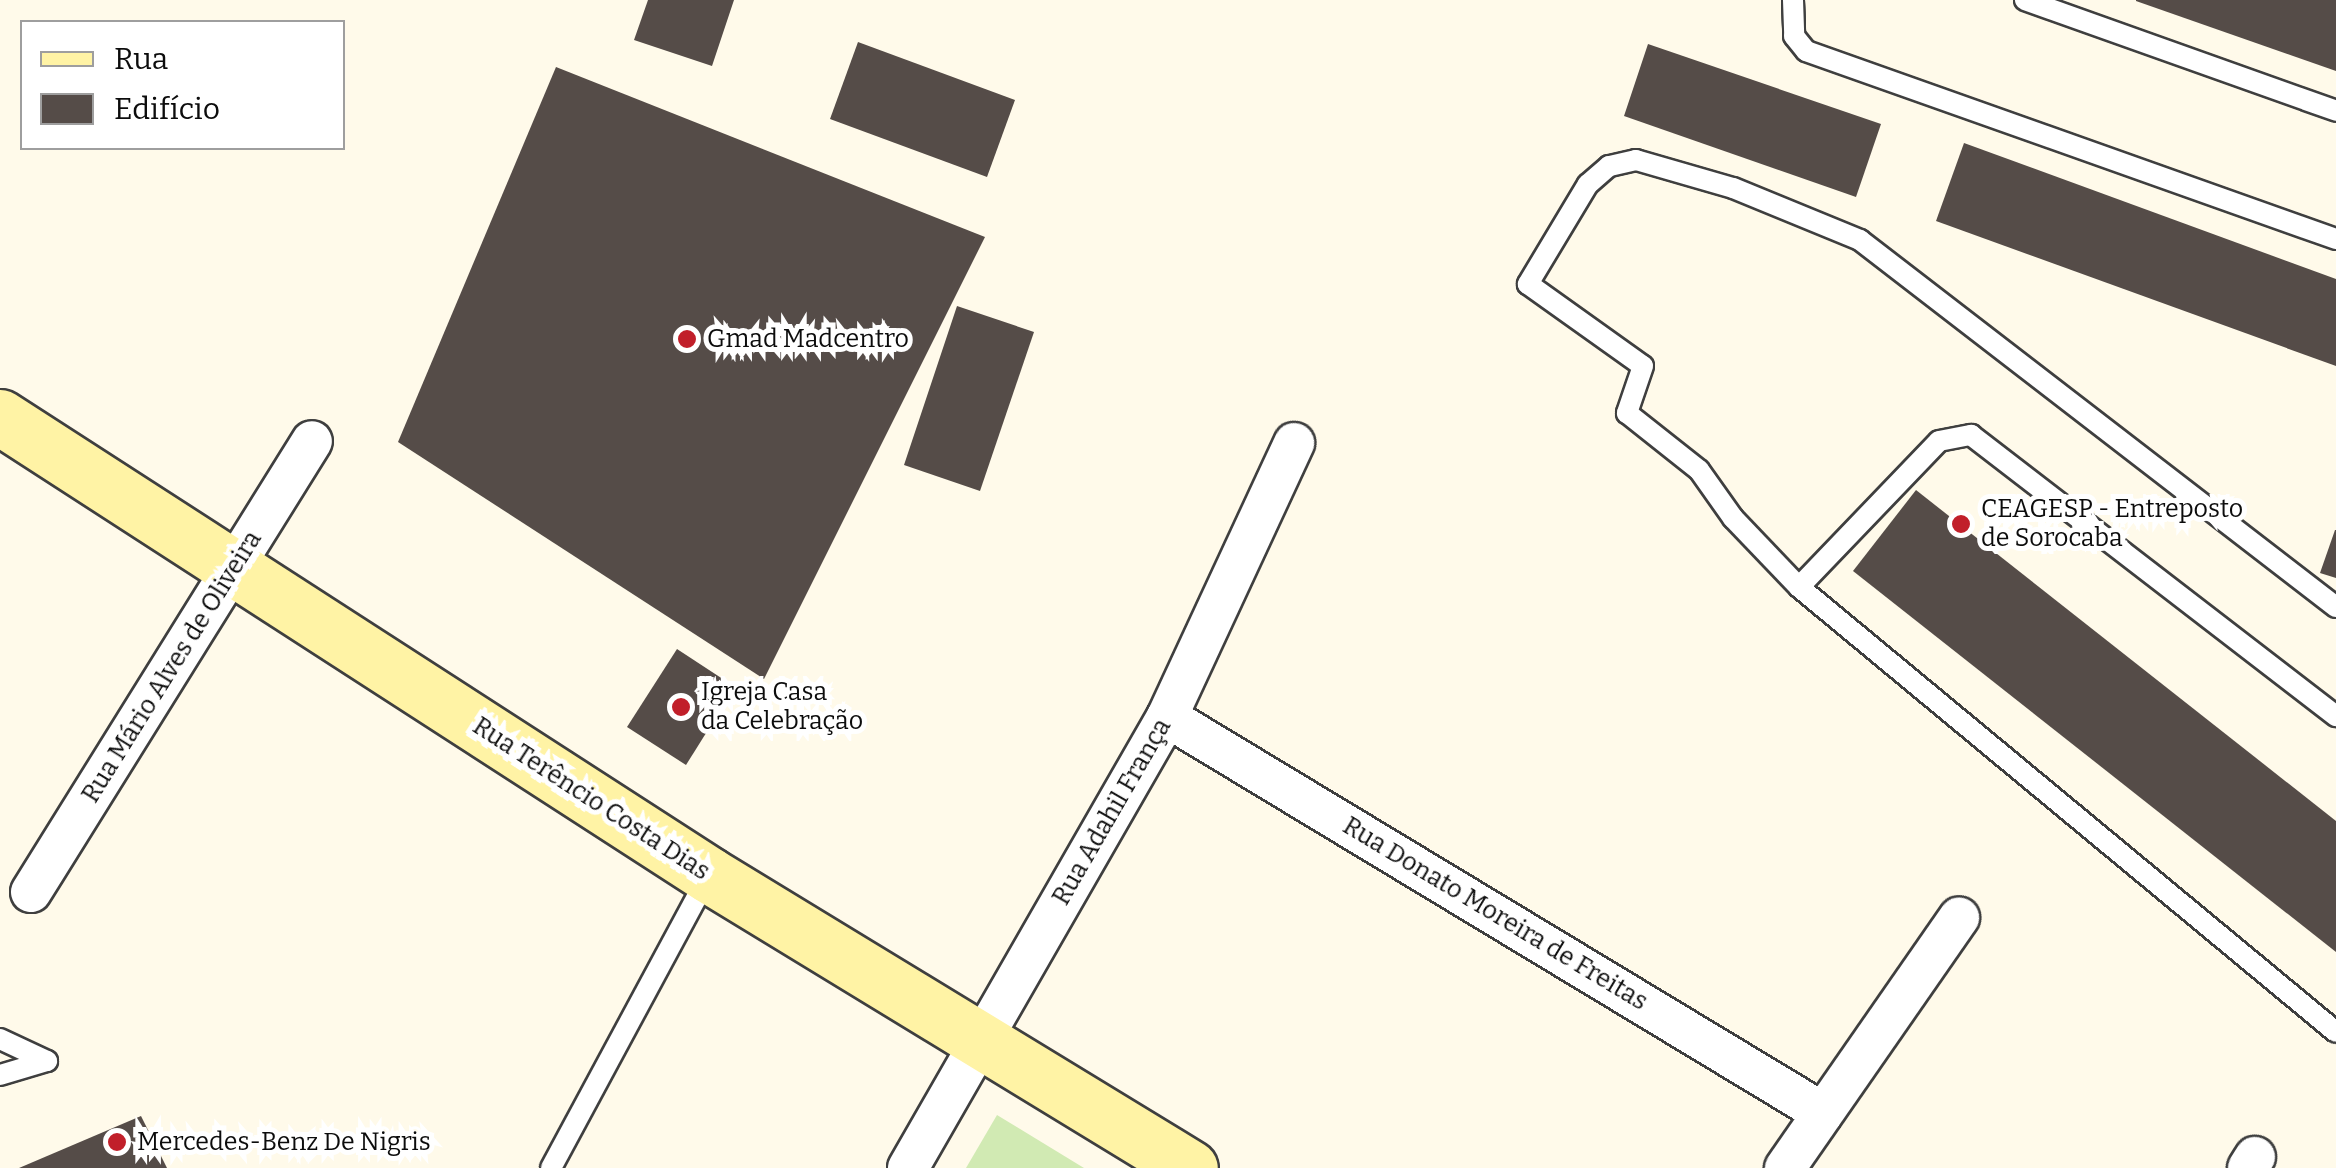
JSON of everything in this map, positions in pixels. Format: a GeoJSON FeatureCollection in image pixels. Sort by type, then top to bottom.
{"type":"FeatureCollection","features":[{"type":"Feature","properties":{"kind":"street","name":"Rua Terêncio Costa Dias"},"geometry":{"type":"LineString","coordinates":[[0,417],[709,875],[1190,1168]]}},
{"type":"Feature","properties":{"kind":"street","name":"Rua Mário Alves de Oliveira"},"geometry":{"type":"LineString","coordinates":[[31,892],[312,442]]}},
{"type":"Feature","properties":{"kind":"street","name":"Rua Adahil França"},"geometry":{"type":"LineString","coordinates":[[908,1168],[1167,717],[1294,444]]}},
{"type":"Feature","properties":{"kind":"street","name":"Rua Donato Moreira de Freitas"},"geometry":{"type":"LineString","coordinates":[[1167,717],[1823,1113]]}},
{"type":"Feature","properties":{"kind":"street"},"geometry":{"type":"LineString","coordinates":[[1785,1168],[1959,918]]}},
{"type":"Feature","properties":{"kind":"lane"},"geometry":{"type":"LineString","coordinates":[[1793,0],[1794,36],[1806,51],[2336,239]]}},
{"type":"Feature","properties":{"kind":"lane"},"geometry":{"type":"LineString","coordinates":[[2026,0],[2336,111]]}},
{"type":"Feature","properties":{"kind":"lane"},"geometry":{"type":"LineString","coordinates":[[2336,607],[1860,240],[1732,188],[1636,160],[1608,166],[1588,184],[1528,284],[1643,366],[1626,414],[1699,470],[1733,518],[1800,587],[2336,1032]]}},
{"type":"Feature","properties":{"kind":"lane"},"geometry":{"type":"LineString","coordinates":[[1800,587],[1939,442],[1970,435],[2336,716]]}},
{"type":"Feature","properties":{"kind":"lane"},"geometry":{"type":"LineString","coordinates":[[552,1168],[709,875]]}},
{"type":"Feature","properties":{"kind":"lane"},"geometry":{"type":"LineString","coordinates":[[0,1038],[46,1062],[0,1075]]}},
{"type":"Feature","properties":{"kind":"green space"},"geometry":{"type":"Polygon","coordinates":[[[997,1115],[1084,1168],[966,1168],[997,1115]]]}},
{"type":"Feature","properties":{"kind":"building"},"geometry":{"type":"Polygon","coordinates":[[[648,0],[734,0],[712,66],[634,40],[648,0]]]}},
{"type":"Feature","properties":{"kind":"building"},"geometry":{"type":"Polygon","coordinates":[[[2136,0],[2336,0],[2336,71],[2136,1],[2136,0]]]}},
{"type":"Feature","properties":{"kind":"building"},"geometry":{"type":"Polygon","coordinates":[[[858,42],[1015,100],[987,177],[830,119],[858,42]]]}},
{"type":"Feature","properties":{"kind":"building"},"geometry":{"type":"Polygon","coordinates":[[[1648,44],[1881,124],[1856,197],[1624,116],[1648,44]]]}},
{"type":"Feature","properties":{"kind":"building","name":"Gmad Madcentro"},"geometry":{"type":"Polygon","coordinates":[[[556,67],[985,237],[764,679],[398,442],[556,67]]]}},
{"type":"Feature","properties":{"kind":"building"},"geometry":{"type":"Polygon","coordinates":[[[1964,143],[2336,279],[2336,366],[1936,221],[1964,143]]]}},
{"type":"Feature","properties":{"kind":"building"},"geometry":{"type":"Polygon","coordinates":[[[957,306],[1034,332],[980,491],[904,465],[957,306]]]}},
{"type":"Feature","properties":{"kind":"building"},"geometry":{"type":"Polygon","coordinates":[[[1916,490],[2336,821],[2336,952],[1853,571],[1916,490]]]}},
{"type":"Feature","properties":{"kind":"building"},"geometry":{"type":"Polygon","coordinates":[[[2336,530],[2336,578],[2320,573],[2336,530]]]}},
{"type":"Feature","properties":{"kind":"building","name":"Igreja Casa da Celebração"},"geometry":{"type":"Polygon","coordinates":[[[677,649],[735,687],[686,765],[627,727],[677,649]]]}},
{"type":"Feature","properties":{"kind":"building","name":"Mercedes-Benz De Nigris"},"geometry":{"type":"Polygon","coordinates":[[[141,1116],[167,1168],[19,1168],[141,1116]]]}},
{"type":"Feature","properties":{"kind":"place","name":"Gmad Madcentro"},"geometry":{"type":"Point","coordinates":[687,339]}},
{"type":"Feature","properties":{"kind":"place","name":"CEAGESP - Entreposto de Sorocaba"},"geometry":{"type":"Point","coordinates":[1961,524]}},
{"type":"Feature","properties":{"kind":"place","name":"Igreja Casa da Celebração"},"geometry":{"type":"Point","coordinates":[681,707]}},
{"type":"Feature","properties":{"kind":"place","name":"Mercedes-Benz De Nigris"},"geometry":{"type":"Point","coordinates":[117,1142]}}]}
